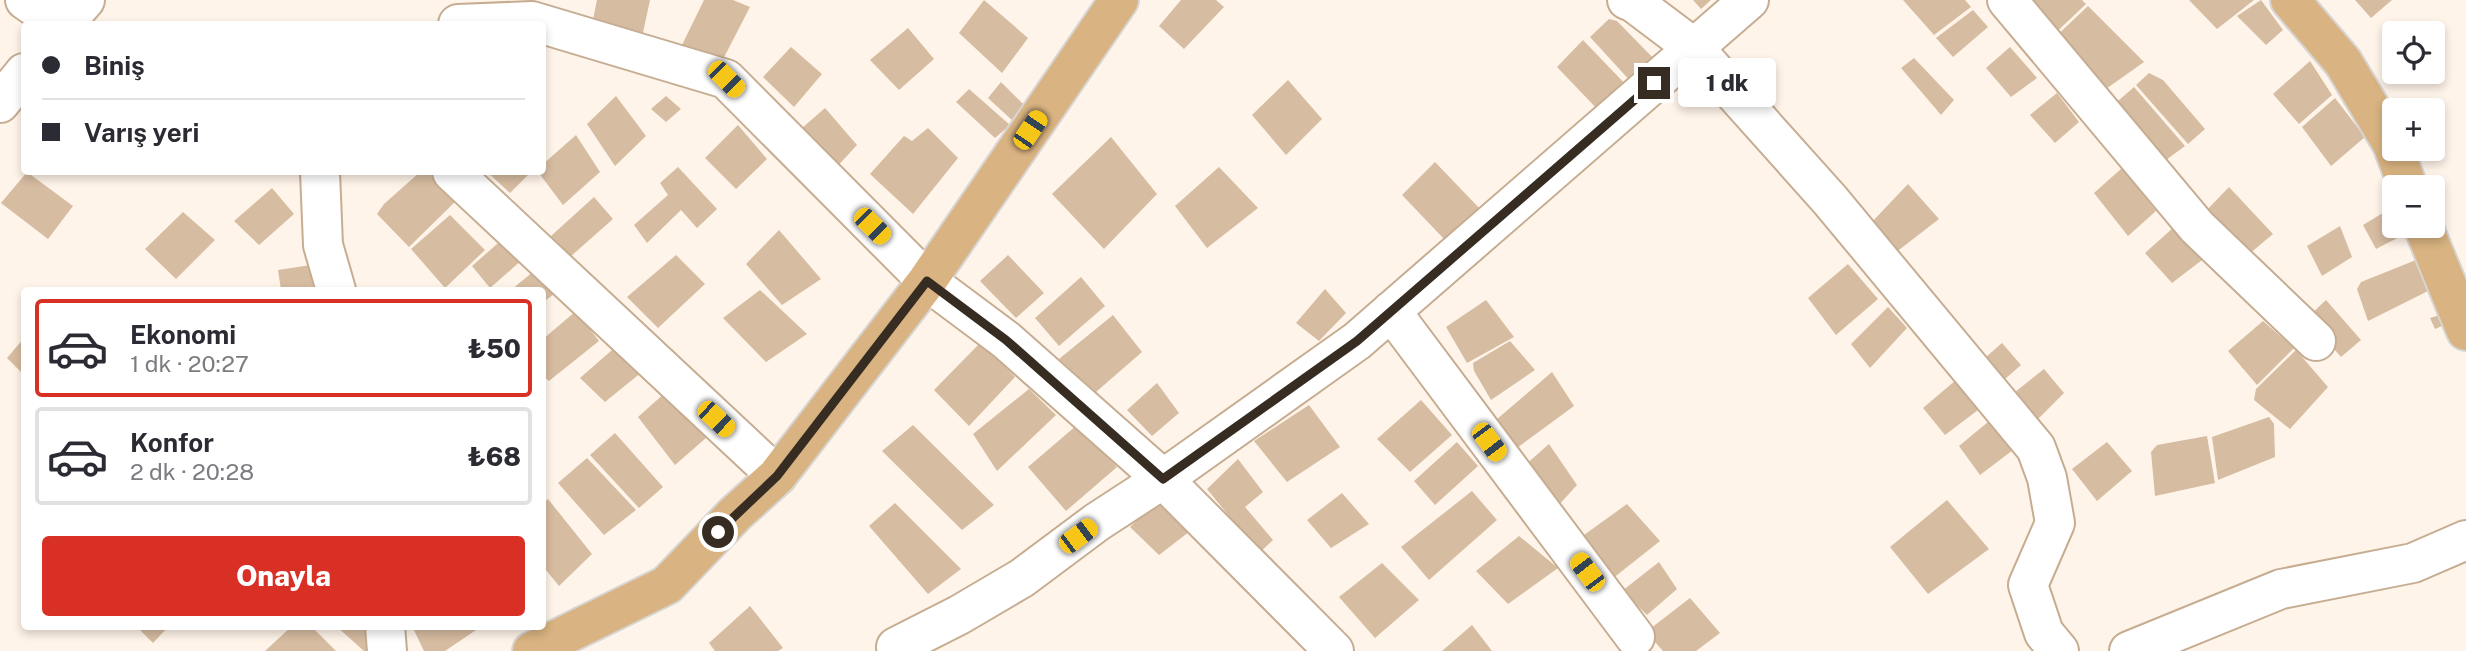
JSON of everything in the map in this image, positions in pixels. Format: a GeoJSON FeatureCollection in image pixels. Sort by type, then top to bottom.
{"type":"FeatureCollection","features":[{"type":"Feature","properties":{"kind":"main road"},"geometry":{"type":"LineString","coordinates":[[532,651],[667,585],[735,514],[777,476],[927,281],[1119,0]]}},
{"type":"Feature","properties":{"kind":"main road"},"geometry":{"type":"LineString","coordinates":[[2290,0],[2343,62],[2392,144],[2404,175]]}},
{"type":"Feature","properties":{"kind":"main road"},"geometry":{"type":"LineString","coordinates":[[2428,238],[2466,331]]}},
{"type":"Feature","properties":{"kind":"street"},"geometry":{"type":"LineString","coordinates":[[25,0],[57,21]]}},
{"type":"Feature","properties":{"kind":"street"},"geometry":{"type":"LineString","coordinates":[[65,21],[85,0]]}},
{"type":"Feature","properties":{"kind":"street"},"geometry":{"type":"LineString","coordinates":[[468,21],[488,0]]}},
{"type":"Feature","properties":{"kind":"street"},"geometry":{"type":"LineString","coordinates":[[1627,0],[1694,48],[1830,200],[2036,448],[2047,478],[2055,523],[2028,585],[2044,633],[2059,651]]}},
{"type":"Feature","properties":{"kind":"street"},"geometry":{"type":"LineString","coordinates":[[896,647],[959,615],[1022,578],[1097,522],[1163,479],[1357,341],[1749,0]]}},
{"type":"Feature","properties":{"kind":"street"},"geometry":{"type":"LineString","coordinates":[[2007,0],[2197,228],[2316,341]]}},
{"type":"Feature","properties":{"kind":"street"},"geometry":{"type":"LineString","coordinates":[[546,25],[726,79],[927,281],[1006,340],[1163,479],[1334,651]]}},
{"type":"Feature","properties":{"kind":"street"},"geometry":{"type":"LineString","coordinates":[[0,103],[21,77]]}},
{"type":"Feature","properties":{"kind":"street"},"geometry":{"type":"LineString","coordinates":[[325,175],[323,246],[335,287]]}},
{"type":"Feature","properties":{"kind":"street"},"geometry":{"type":"LineString","coordinates":[[455,175],[777,476]]}},
{"type":"Feature","properties":{"kind":"street"},"geometry":{"type":"LineString","coordinates":[[1391,311],[1635,637]]}},
{"type":"Feature","properties":{"kind":"street"},"geometry":{"type":"LineString","coordinates":[[2129,651],[2281,589],[2413,563],[2466,540]]}},
{"type":"Feature","properties":{"kind":"street"},"geometry":{"type":"LineString","coordinates":[[385,630],[387,651]]}},
{"type":"Feature","properties":{"kind":"building"},"geometry":{"type":"Polygon","coordinates":[[[597,0],[650,0],[641,42],[590,34],[597,0]]]}},
{"type":"Feature","properties":{"kind":"building"},"geometry":{"type":"Polygon","coordinates":[[[704,0],[733,0],[750,7],[719,67],[681,47],[704,0]]]}},
{"type":"Feature","properties":{"kind":"building"},"geometry":{"type":"Polygon","coordinates":[[[984,0],[1028,38],[1002,73],[959,33],[984,0]]]}},
{"type":"Feature","properties":{"kind":"building"},"geometry":{"type":"Polygon","coordinates":[[[1181,0],[1216,0],[1224,7],[1184,49],[1159,26],[1181,0]]]}},
{"type":"Feature","properties":{"kind":"building"},"geometry":{"type":"Polygon","coordinates":[[[1693,0],[1711,0],[1701,9],[1693,0]]]}},
{"type":"Feature","properties":{"kind":"building"},"geometry":{"type":"Polygon","coordinates":[[[1903,0],[1965,0],[1971,7],[1934,35],[1903,0]]]}},
{"type":"Feature","properties":{"kind":"building"},"geometry":{"type":"Polygon","coordinates":[[[2031,0],[2082,0],[2086,4],[2048,40],[2031,0]]]}},
{"type":"Feature","properties":{"kind":"building"},"geometry":{"type":"Polygon","coordinates":[[[2189,0],[2254,0],[2217,29],[2189,0]]]}},
{"type":"Feature","properties":{"kind":"building"},"geometry":{"type":"Polygon","coordinates":[[[2261,0],[2283,30],[2266,45],[2237,16],[2261,0]]]}},
{"type":"Feature","properties":{"kind":"building"},"geometry":{"type":"Polygon","coordinates":[[[2355,0],[2392,0],[2371,18],[2355,0]]]}},
{"type":"Feature","properties":{"kind":"building"},"geometry":{"type":"Polygon","coordinates":[[[2088,6],[2144,62],[2096,96],[2051,41],[2088,6]]]}},
{"type":"Feature","properties":{"kind":"building"},"geometry":{"type":"Polygon","coordinates":[[[1973,10],[1988,27],[1953,57],[1936,38],[1973,10]]]}},
{"type":"Feature","properties":{"kind":"building"},"geometry":{"type":"Polygon","coordinates":[[[1609,19],[1617,21],[1657,62],[1633,84],[1590,37],[1609,19]]]}},
{"type":"Feature","properties":{"kind":"building"},"geometry":{"type":"Polygon","coordinates":[[[908,28],[934,59],[899,90],[870,60],[908,28]]]}},
{"type":"Feature","properties":{"kind":"building"},"geometry":{"type":"Polygon","coordinates":[[[1583,40],[1629,88],[1601,113],[1557,67],[1583,40]]]}},
{"type":"Feature","properties":{"kind":"building"},"geometry":{"type":"Polygon","coordinates":[[[791,47],[822,74],[794,107],[763,77],[791,47]]]}},
{"type":"Feature","properties":{"kind":"building"},"geometry":{"type":"Polygon","coordinates":[[[2010,47],[2037,78],[2011,97],[1986,68],[2010,47]]]}},
{"type":"Feature","properties":{"kind":"building"},"geometry":{"type":"Polygon","coordinates":[[[1914,58],[1954,100],[1941,115],[1901,68],[1914,58]]]}},
{"type":"Feature","properties":{"kind":"building"},"geometry":{"type":"Polygon","coordinates":[[[2310,61],[2332,95],[2299,124],[2273,94],[2310,61]]]}},
{"type":"Feature","properties":{"kind":"building"},"geometry":{"type":"Polygon","coordinates":[[[2149,73],[2163,80],[2205,129],[2188,144],[2136,85],[2149,73]]]}},
{"type":"Feature","properties":{"kind":"building"},"geometry":{"type":"Polygon","coordinates":[[[1288,80],[1322,119],[1286,155],[1252,115],[1288,80]]]}},
{"type":"Feature","properties":{"kind":"building"},"geometry":{"type":"Polygon","coordinates":[[[1001,82],[1024,105],[1014,122],[988,98],[1001,82]]]}},
{"type":"Feature","properties":{"kind":"building"},"geometry":{"type":"Polygon","coordinates":[[[2134,87],[2185,146],[2162,163],[2110,108],[2134,87]]]}},
{"type":"Feature","properties":{"kind":"building"},"geometry":{"type":"Polygon","coordinates":[[[969,89],[1010,125],[995,138],[956,102],[969,89]]]}},
{"type":"Feature","properties":{"kind":"building"},"geometry":{"type":"Polygon","coordinates":[[[2057,93],[2079,122],[2055,143],[2030,115],[2057,93]]]}},
{"type":"Feature","properties":{"kind":"building"},"geometry":{"type":"Polygon","coordinates":[[[616,96],[646,136],[615,166],[587,124],[616,96]]]}},
{"type":"Feature","properties":{"kind":"building"},"geometry":{"type":"Polygon","coordinates":[[[666,96],[681,109],[666,122],[651,109],[666,96]]]}},
{"type":"Feature","properties":{"kind":"building"},"geometry":{"type":"Polygon","coordinates":[[[2335,98],[2365,137],[2331,166],[2302,127],[2335,98]]]}},
{"type":"Feature","properties":{"kind":"building"},"geometry":{"type":"Polygon","coordinates":[[[825,108],[857,145],[833,171],[794,135],[825,108]]]}},
{"type":"Feature","properties":{"kind":"building"},"geometry":{"type":"Polygon","coordinates":[[[738,125],[767,159],[736,189],[705,158],[738,125]]]}},
{"type":"Feature","properties":{"kind":"building"},"geometry":{"type":"Polygon","coordinates":[[[928,128],[958,158],[913,214],[870,174],[904,136],[912,141],[928,128]]]}},
{"type":"Feature","properties":{"kind":"building"},"geometry":{"type":"Polygon","coordinates":[[[576,135],[600,172],[563,205],[540,175],[546,175],[546,161],[576,135]]]}},
{"type":"Feature","properties":{"kind":"building"},"geometry":{"type":"Polygon","coordinates":[[[1111,137],[1157,194],[1104,249],[1052,194],[1111,137]]]}},
{"type":"Feature","properties":{"kind":"building"},"geometry":{"type":"Polygon","coordinates":[[[1435,162],[1482,211],[1445,240],[1402,195],[1435,162]]]}},
{"type":"Feature","properties":{"kind":"building"},"geometry":{"type":"Polygon","coordinates":[[[678,167],[717,209],[697,228],[681,210],[647,243],[634,225],[668,195],[660,183],[678,167]]]}},
{"type":"Feature","properties":{"kind":"building"},"geometry":{"type":"Polygon","coordinates":[[[1219,167],[1258,208],[1207,248],[1175,206],[1219,167]]]}},
{"type":"Feature","properties":{"kind":"building"},"geometry":{"type":"Polygon","coordinates":[[[2122,168],[2156,211],[2128,236],[2094,193],[2122,168]]]}},
{"type":"Feature","properties":{"kind":"building"},"geometry":{"type":"Polygon","coordinates":[[[24,175],[31,175],[73,206],[48,239],[1,203],[24,175]]]}},
{"type":"Feature","properties":{"kind":"building"},"geometry":{"type":"Polygon","coordinates":[[[417,175],[443,175],[459,198],[409,247],[377,214],[384,204],[417,175]]]}},
{"type":"Feature","properties":{"kind":"building"},"geometry":{"type":"Polygon","coordinates":[[[490,175],[528,175],[510,193],[490,175]]]}},
{"type":"Feature","properties":{"kind":"building"},"geometry":{"type":"Polygon","coordinates":[[[1908,184],[1939,219],[1895,253],[1870,224],[1908,184]]]}},
{"type":"Feature","properties":{"kind":"building"},"geometry":{"type":"Polygon","coordinates":[[[2229,187],[2273,234],[2242,260],[2202,215],[2229,187]]]}},
{"type":"Feature","properties":{"kind":"building"},"geometry":{"type":"Polygon","coordinates":[[[272,188],[294,214],[259,245],[234,221],[272,188]]]}},
{"type":"Feature","properties":{"kind":"building"},"geometry":{"type":"Polygon","coordinates":[[[594,197],[613,219],[570,257],[551,236],[594,197]]]}},
{"type":"Feature","properties":{"kind":"building"},"geometry":{"type":"Polygon","coordinates":[[[183,212],[215,240],[176,279],[145,249],[183,212]]]}},
{"type":"Feature","properties":{"kind":"building"},"geometry":{"type":"Polygon","coordinates":[[[2382,213],[2382,238],[2397,238],[2376,249],[2363,225],[2382,213]]]}},
{"type":"Feature","properties":{"kind":"building"},"geometry":{"type":"Polygon","coordinates":[[[450,215],[485,250],[444,287],[411,249],[450,215]]]}},
{"type":"Feature","properties":{"kind":"building"},"geometry":{"type":"Polygon","coordinates":[[[2340,226],[2352,257],[2322,276],[2307,246],[2340,226]]]}},
{"type":"Feature","properties":{"kind":"building"},"geometry":{"type":"Polygon","coordinates":[[[2174,227],[2202,260],[2172,283],[2145,253],[2174,227]]]}},
{"type":"Feature","properties":{"kind":"building"},"geometry":{"type":"Polygon","coordinates":[[[779,230],[821,279],[782,305],[746,264],[779,230]]]}},
{"type":"Feature","properties":{"kind":"building"},"geometry":{"type":"Polygon","coordinates":[[[505,237],[523,259],[491,287],[472,266],[505,237]]]}},
{"type":"Feature","properties":{"kind":"building"},"geometry":{"type":"Polygon","coordinates":[[[676,255],[705,284],[658,328],[627,297],[676,255]]]}},
{"type":"Feature","properties":{"kind":"building"},"geometry":{"type":"Polygon","coordinates":[[[1008,255],[1044,293],[1016,318],[980,281],[1008,255]]]}},
{"type":"Feature","properties":{"kind":"building"},"geometry":{"type":"Polygon","coordinates":[[[2416,260],[2430,290],[2368,321],[2357,289],[2361,282],[2416,260]]]}},
{"type":"Feature","properties":{"kind":"building"},"geometry":{"type":"Polygon","coordinates":[[[324,263],[329,287],[281,287],[278,270],[324,263]]]}},
{"type":"Feature","properties":{"kind":"building"},"geometry":{"type":"Polygon","coordinates":[[[1848,264],[1878,299],[1836,335],[1808,298],[1848,264]]]}},
{"type":"Feature","properties":{"kind":"building"},"geometry":{"type":"Polygon","coordinates":[[[534,271],[554,294],[546,300],[546,287],[515,287],[534,271]]]}},
{"type":"Feature","properties":{"kind":"building"},"geometry":{"type":"Polygon","coordinates":[[[1081,277],[1105,306],[1059,346],[1035,318],[1081,277]]]}},
{"type":"Feature","properties":{"kind":"building"},"geometry":{"type":"Polygon","coordinates":[[[1325,289],[1346,313],[1319,341],[1296,323],[1325,289]]]}},
{"type":"Feature","properties":{"kind":"building"},"geometry":{"type":"Polygon","coordinates":[[[760,290],[807,334],[766,362],[723,318],[760,290]]]}},
{"type":"Feature","properties":{"kind":"building"},"geometry":{"type":"Polygon","coordinates":[[[1486,300],[1514,337],[1467,363],[1446,327],[1486,300]]]}},
{"type":"Feature","properties":{"kind":"building"},"geometry":{"type":"Polygon","coordinates":[[[2326,300],[2361,340],[2341,357],[2307,318],[2326,300]]]}},
{"type":"Feature","properties":{"kind":"building"},"geometry":{"type":"Polygon","coordinates":[[[1888,307],[1907,328],[1870,368],[1851,344],[1888,307]]]}},
{"type":"Feature","properties":{"kind":"building"},"geometry":{"type":"Polygon","coordinates":[[[576,311],[599,341],[549,381],[546,378],[546,337],[576,311]]]}},
{"type":"Feature","properties":{"kind":"building"},"geometry":{"type":"Polygon","coordinates":[[[2446,313],[2453,321],[2435,329],[2430,318],[2446,313]]]}},
{"type":"Feature","properties":{"kind":"building"},"geometry":{"type":"Polygon","coordinates":[[[1113,315],[1142,352],[1096,392],[1059,359],[1113,315]]]}},
{"type":"Feature","properties":{"kind":"building"},"geometry":{"type":"Polygon","coordinates":[[[2263,321],[2294,348],[2257,385],[2228,351],[2263,321]]]}},
{"type":"Feature","properties":{"kind":"building"},"geometry":{"type":"Polygon","coordinates":[[[1510,341],[1535,370],[1491,400],[1474,371],[1473,363],[1510,341]]]}},
{"type":"Feature","properties":{"kind":"building"},"geometry":{"type":"Polygon","coordinates":[[[21,342],[21,372],[7,358],[21,342]]]}},
{"type":"Feature","properties":{"kind":"building"},"geometry":{"type":"Polygon","coordinates":[[[981,342],[1015,377],[969,426],[934,390],[981,342]]]}},
{"type":"Feature","properties":{"kind":"building"},"geometry":{"type":"Polygon","coordinates":[[[620,343],[648,367],[605,402],[580,378],[620,343]]]}},
{"type":"Feature","properties":{"kind":"building"},"geometry":{"type":"Polygon","coordinates":[[[2002,343],[2021,365],[1997,386],[1978,364],[2002,343]]]}},
{"type":"Feature","properties":{"kind":"building"},"geometry":{"type":"Polygon","coordinates":[[[2296,350],[2328,387],[2290,429],[2254,400],[2256,389],[2296,350]]]}},
{"type":"Feature","properties":{"kind":"building"},"geometry":{"type":"Polygon","coordinates":[[[2044,369],[2064,393],[2031,426],[2005,400],[2044,369]]]}},
{"type":"Feature","properties":{"kind":"building"},"geometry":{"type":"Polygon","coordinates":[[[1552,372],[1574,406],[1517,448],[1496,420],[1552,372]]]}},
{"type":"Feature","properties":{"kind":"building"},"geometry":{"type":"Polygon","coordinates":[[[1956,380],[1978,410],[1945,435],[1923,408],[1956,380]]]}},
{"type":"Feature","properties":{"kind":"building"},"geometry":{"type":"Polygon","coordinates":[[[1157,383],[1179,413],[1152,436],[1127,410],[1157,383]]]}},
{"type":"Feature","properties":{"kind":"building"},"geometry":{"type":"Polygon","coordinates":[[[1029,389],[1056,415],[997,471],[973,434],[1029,389]]]}},
{"type":"Feature","properties":{"kind":"building"},"geometry":{"type":"Polygon","coordinates":[[[666,392],[706,438],[675,465],[638,417],[666,392]]]}},
{"type":"Feature","properties":{"kind":"building"},"geometry":{"type":"Polygon","coordinates":[[[1421,400],[1452,435],[1410,472],[1377,439],[1421,400]]]}},
{"type":"Feature","properties":{"kind":"building"},"geometry":{"type":"Polygon","coordinates":[[[1309,405],[1340,447],[1287,482],[1254,441],[1309,405]]]}},
{"type":"Feature","properties":{"kind":"building"},"geometry":{"type":"Polygon","coordinates":[[[2269,417],[2274,424],[2275,457],[2218,480],[2212,437],[2269,417]]]}},
{"type":"Feature","properties":{"kind":"building"},"geometry":{"type":"Polygon","coordinates":[[[1988,422],[2013,450],[1980,475],[1959,446],[1988,422]]]}},
{"type":"Feature","properties":{"kind":"building"},"geometry":{"type":"Polygon","coordinates":[[[913,425],[994,505],[962,530],[882,451],[913,425]]]}},
{"type":"Feature","properties":{"kind":"building"},"geometry":{"type":"Polygon","coordinates":[[[1077,425],[1117,467],[1066,511],[1028,467],[1077,425]]]}},
{"type":"Feature","properties":{"kind":"building"},"geometry":{"type":"Polygon","coordinates":[[[615,433],[663,487],[639,508],[590,455],[615,433]]]}},
{"type":"Feature","properties":{"kind":"building"},"geometry":{"type":"Polygon","coordinates":[[[2207,436],[2215,483],[2155,496],[2151,452],[2157,445],[2207,436]]]}},
{"type":"Feature","properties":{"kind":"building"},"geometry":{"type":"Polygon","coordinates":[[[1457,442],[1478,466],[1435,505],[1414,481],[1457,442]]]}},
{"type":"Feature","properties":{"kind":"building"},"geometry":{"type":"Polygon","coordinates":[[[2107,442],[2132,471],[2097,501],[2072,469],[2107,442]]]}},
{"type":"Feature","properties":{"kind":"building"},"geometry":{"type":"Polygon","coordinates":[[[1549,444],[1577,485],[1557,507],[1524,466],[1549,444]]]}},
{"type":"Feature","properties":{"kind":"building"},"geometry":{"type":"Polygon","coordinates":[[[587,458],[636,510],[604,535],[558,483],[587,458]]]}},
{"type":"Feature","properties":{"kind":"building"},"geometry":{"type":"Polygon","coordinates":[[[1238,459],[1263,492],[1245,507],[1273,540],[1259,553],[1207,489],[1238,459]]]}},
{"type":"Feature","properties":{"kind":"building"},"geometry":{"type":"Polygon","coordinates":[[[1472,491],[1497,520],[1429,580],[1401,547],[1472,491]]]}},
{"type":"Feature","properties":{"kind":"building"},"geometry":{"type":"Polygon","coordinates":[[[1342,493],[1369,524],[1331,548],[1307,520],[1342,493]]]}},
{"type":"Feature","properties":{"kind":"building"},"geometry":{"type":"Polygon","coordinates":[[[1163,494],[1198,525],[1159,555],[1130,527],[1163,494]]]}},
{"type":"Feature","properties":{"kind":"building"},"geometry":{"type":"Polygon","coordinates":[[[548,499],[592,554],[559,586],[546,570],[548,499]]]}},
{"type":"Feature","properties":{"kind":"building"},"geometry":{"type":"Polygon","coordinates":[[[1947,500],[1989,549],[1928,594],[1890,547],[1947,500]]]}},
{"type":"Feature","properties":{"kind":"building"},"geometry":{"type":"Polygon","coordinates":[[[895,503],[961,569],[928,594],[869,526],[895,503]]]}},
{"type":"Feature","properties":{"kind":"building"},"geometry":{"type":"Polygon","coordinates":[[[1627,504],[1660,541],[1612,579],[1577,540],[1627,504]]]}},
{"type":"Feature","properties":{"kind":"building"},"geometry":{"type":"Polygon","coordinates":[[[1519,536],[1558,568],[1508,604],[1476,571],[1519,536]]]}},
{"type":"Feature","properties":{"kind":"building"},"geometry":{"type":"Polygon","coordinates":[[[1659,562],[1677,589],[1647,615],[1622,591],[1659,562]]]}},
{"type":"Feature","properties":{"kind":"building"},"geometry":{"type":"Polygon","coordinates":[[[1382,563],[1419,600],[1375,638],[1339,597],[1382,563]]]}},
{"type":"Feature","properties":{"kind":"building"},"geometry":{"type":"Polygon","coordinates":[[[1690,598],[1720,633],[1696,651],[1663,651],[1646,632],[1690,598]]]}},
{"type":"Feature","properties":{"kind":"building"},"geometry":{"type":"Polygon","coordinates":[[[750,606],[783,648],[778,651],[715,651],[709,643],[750,606]]]}},
{"type":"Feature","properties":{"kind":"building"},"geometry":{"type":"Polygon","coordinates":[[[1472,625],[1492,651],[1442,651],[1472,625]]]}},
{"type":"Feature","properties":{"kind":"building"},"geometry":{"type":"Polygon","coordinates":[[[140,630],[165,630],[153,643],[140,630]]]}},
{"type":"Feature","properties":{"kind":"building"},"geometry":{"type":"Polygon","coordinates":[[[288,630],[315,630],[336,651],[265,651],[288,630]]]}},
{"type":"Feature","properties":{"kind":"building"},"geometry":{"type":"Polygon","coordinates":[[[340,630],[370,630],[371,651],[364,651],[340,630]]]}},
{"type":"Feature","properties":{"kind":"building"},"geometry":{"type":"Polygon","coordinates":[[[414,630],[476,630],[445,651],[424,651],[414,630]]]}},
{"type":"Feature","properties":{"kind":"route"},"geometry":{"type":"LineString","coordinates":[[718,532],[777,476],[927,281],[1006,340],[1163,479],[1357,341],[1654,83]]}}]}
